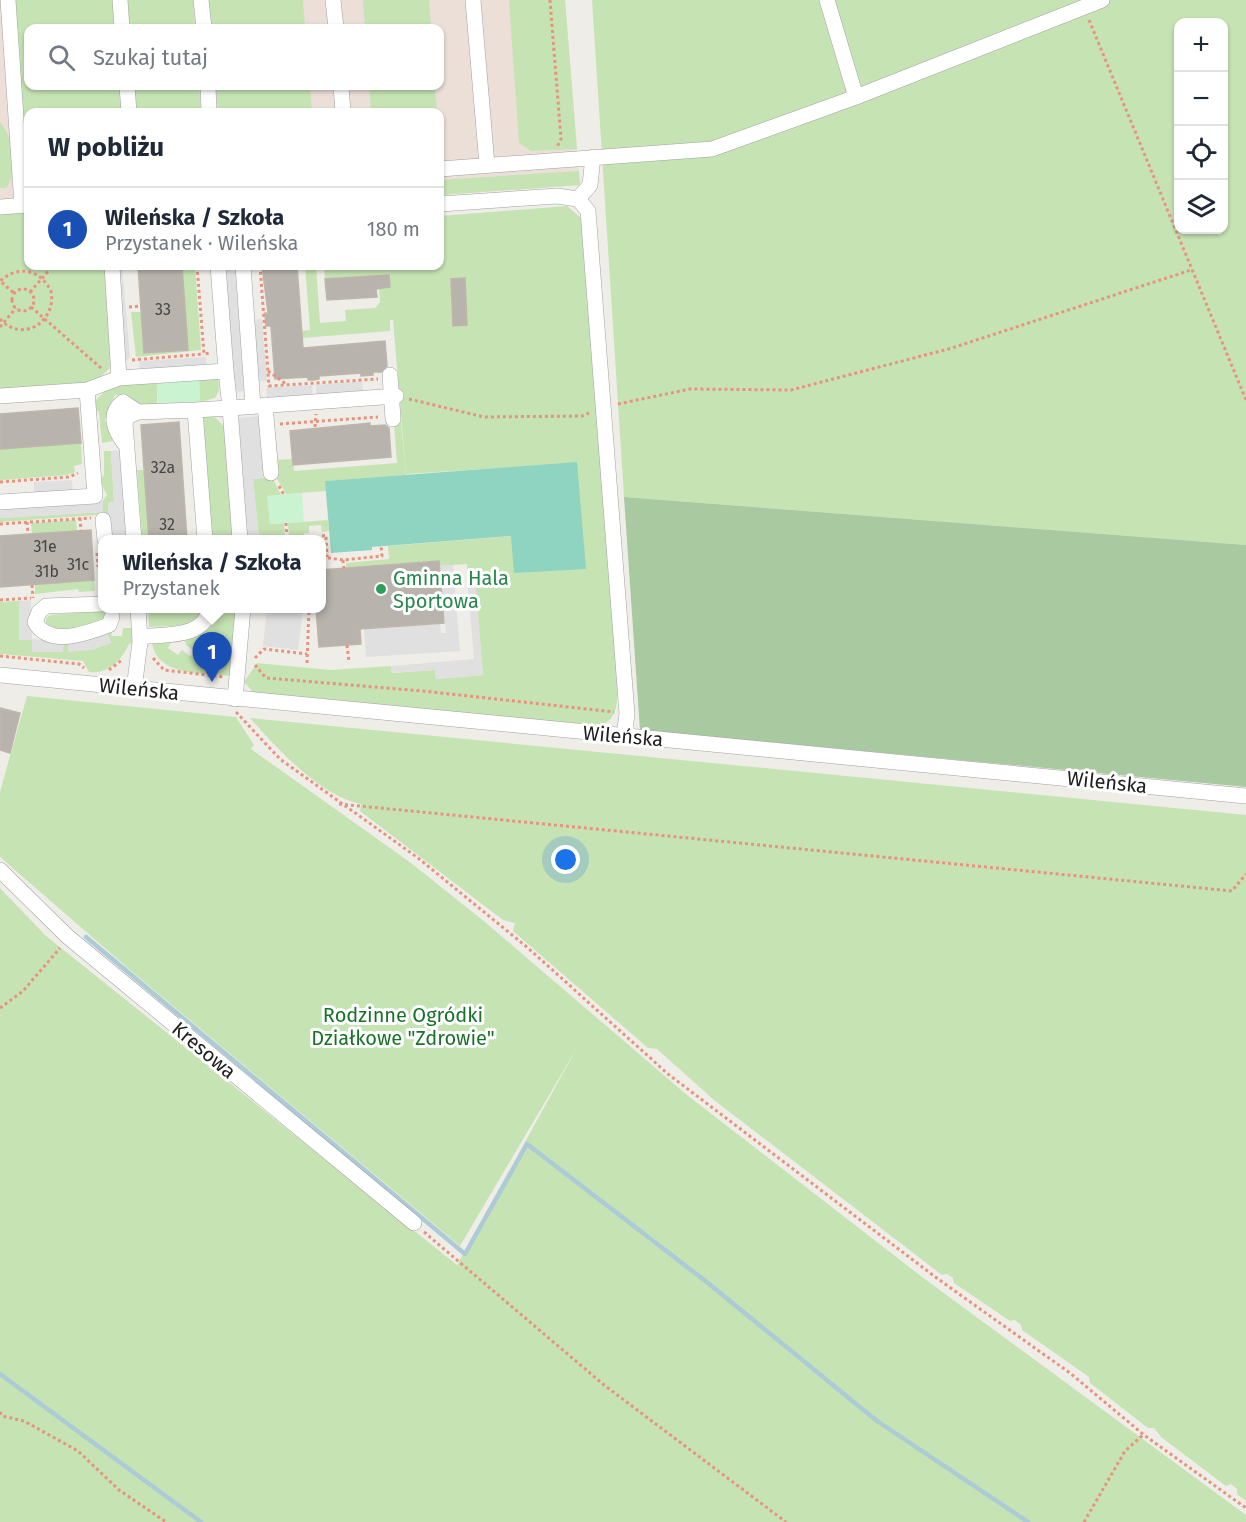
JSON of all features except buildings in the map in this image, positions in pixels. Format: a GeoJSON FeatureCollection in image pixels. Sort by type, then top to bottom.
{"type":"FeatureCollection","features":[{"type":"Feature","properties":{"kind":"street"},"geometry":{"type":"LineString","coordinates":[[8,0],[6,76],[24,198]]}},
{"type":"Feature","properties":{"kind":"street"},"geometry":{"type":"LineString","coordinates":[[120,0],[122,24]]}},
{"type":"Feature","properties":{"kind":"street"},"geometry":{"type":"LineString","coordinates":[[201,0],[204,24]]}},
{"type":"Feature","properties":{"kind":"street"},"geometry":{"type":"LineString","coordinates":[[333,0],[336,24]]}},
{"type":"Feature","properties":{"kind":"street"},"geometry":{"type":"LineString","coordinates":[[473,0],[487,165]]}},
{"type":"Feature","properties":{"kind":"street"},"geometry":{"type":"LineString","coordinates":[[827,0],[856,97]]}},
{"type":"Feature","properties":{"kind":"street"},"geometry":{"type":"LineString","coordinates":[[444,169],[712,149],[856,97],[1082,4],[1102,0]]}},
{"type":"Feature","properties":{"kind":"street"},"geometry":{"type":"LineString","coordinates":[[127,90],[129,108]]}},
{"type":"Feature","properties":{"kind":"street"},"geometry":{"type":"LineString","coordinates":[[208,90],[210,108]]}},
{"type":"Feature","properties":{"kind":"street"},"geometry":{"type":"LineString","coordinates":[[340,90],[343,108]]}},
{"type":"Feature","properties":{"kind":"street"},"geometry":{"type":"LineString","coordinates":[[578,199],[590,185],[592,157]]}},
{"type":"Feature","properties":{"kind":"street"},"geometry":{"type":"LineString","coordinates":[[444,204],[557,196],[578,199],[588,212],[627,714],[624,736]]}},
{"type":"Feature","properties":{"kind":"street"},"geometry":{"type":"LineString","coordinates":[[0,207],[24,205]]}},
{"type":"Feature","properties":{"kind":"street"},"geometry":{"type":"LineString","coordinates":[[112,270],[119,378]]}},
{"type":"Feature","properties":{"kind":"street"},"geometry":{"type":"LineString","coordinates":[[218,270],[240,535]]}},
{"type":"Feature","properties":{"kind":"street"},"geometry":{"type":"LineString","coordinates":[[243,270],[259,406],[268,441],[271,473]]}},
{"type":"Feature","properties":{"kind":"street"},"geometry":{"type":"LineString","coordinates":[[0,396],[97,389],[110,379],[119,378],[226,371]]}},
{"type":"Feature","properties":{"kind":"street"},"geometry":{"type":"LineString","coordinates":[[390,375],[393,418]]}},
{"type":"Feature","properties":{"kind":"street"},"geometry":{"type":"LineString","coordinates":[[0,502],[95,495],[87,390]]}},
{"type":"Feature","properties":{"kind":"street"},"geometry":{"type":"LineString","coordinates":[[134,535],[125,423],[127,417],[138,412],[391,397]]}},
{"type":"Feature","properties":{"kind":"street"},"geometry":{"type":"LineString","coordinates":[[195,410],[205,535]]}},
{"type":"Feature","properties":{"kind":"street"},"geometry":{"type":"LineString","coordinates":[[99,519],[100,535]]}},
{"type":"Feature","properties":{"kind":"street"},"geometry":{"type":"LineString","coordinates":[[98,604],[39,602],[39,612],[35,622],[40,631],[51,636],[82,635],[109,625],[112,613],[139,629],[193,631],[205,622],[208,613]]}},
{"type":"Feature","properties":{"kind":"street"},"geometry":{"type":"LineString","coordinates":[[235,699],[243,613]]}},
{"type":"Feature","properties":{"kind":"street"},"geometry":{"type":"LineString","coordinates":[[134,689],[139,629]]}},
{"type":"Feature","properties":{"kind":"street","name":"Wileńska"},"geometry":{"type":"LineString","coordinates":[[0,675],[1246,796]]}},
{"type":"Feature","properties":{"kind":"street","name":"Kresowa"},"geometry":{"type":"LineString","coordinates":[[0,870],[67,936],[414,1223]]}},
{"type":"Feature","properties":{"kind":"path"},"geometry":{"type":"LineString","coordinates":[[548,161],[561,139],[550,0]]}},
{"type":"Feature","properties":{"kind":"path"},"geometry":{"type":"LineString","coordinates":[[1082,4],[1246,400]]}},
{"type":"Feature","properties":{"kind":"path"},"geometry":{"type":"LineString","coordinates":[[0,319],[3,323],[25,330],[45,319],[52,298],[42,278],[21,270],[6,276],[0,281],[14,293]]}},
{"type":"Feature","properties":{"kind":"path"},"geometry":{"type":"LineString","coordinates":[[30,292],[49,270]]}},
{"type":"Feature","properties":{"kind":"path"},"geometry":{"type":"LineString","coordinates":[[197,270],[204,354],[225,353]]}},
{"type":"Feature","properties":{"kind":"path"},"geometry":{"type":"LineString","coordinates":[[261,270],[269,386],[383,378],[391,397],[386,416],[280,423],[282,440],[268,441]]}},
{"type":"Feature","properties":{"kind":"path"},"geometry":{"type":"LineString","coordinates":[[391,397],[484,417],[582,416],[604,406],[690,389],[791,390],[952,348],[1191,270]]}},
{"type":"Feature","properties":{"kind":"path"},"geometry":{"type":"LineString","coordinates":[[24,289],[30,292],[34,301],[31,307],[25,311],[16,308],[12,303],[14,293],[24,289]]}},
{"type":"Feature","properties":{"kind":"path"},"geometry":{"type":"LineString","coordinates":[[129,307],[141,306]]}},
{"type":"Feature","properties":{"kind":"path"},"geometry":{"type":"LineString","coordinates":[[31,307],[103,369]]}},
{"type":"Feature","properties":{"kind":"path"},"geometry":{"type":"LineString","coordinates":[[0,327],[16,308]]}},
{"type":"Feature","properties":{"kind":"path"},"geometry":{"type":"LineString","coordinates":[[268,371],[287,385]]}},
{"type":"Feature","properties":{"kind":"path"},"geometry":{"type":"LineString","coordinates":[[0,482],[69,477],[85,470]]}},
{"type":"Feature","properties":{"kind":"path"},"geometry":{"type":"LineString","coordinates":[[80,518],[81,531]]}},
{"type":"Feature","properties":{"kind":"path"},"geometry":{"type":"LineString","coordinates":[[0,524],[80,518],[99,519]]}},
{"type":"Feature","properties":{"kind":"path"},"geometry":{"type":"LineString","coordinates":[[27,522],[28,534]]}},
{"type":"Feature","properties":{"kind":"path"},"geometry":{"type":"LineString","coordinates":[[286,523],[287,535]]}},
{"type":"Feature","properties":{"kind":"path"},"geometry":{"type":"LineString","coordinates":[[326,535],[327,558],[343,560],[382,556],[381,546]]}},
{"type":"Feature","properties":{"kind":"path"},"geometry":{"type":"LineString","coordinates":[[365,551],[366,558]]}},
{"type":"Feature","properties":{"kind":"path"},"geometry":{"type":"LineString","coordinates":[[343,560],[344,568]]}},
{"type":"Feature","properties":{"kind":"path"},"geometry":{"type":"LineString","coordinates":[[0,600],[39,602],[32,585]]}},
{"type":"Feature","properties":{"kind":"path"},"geometry":{"type":"LineString","coordinates":[[307,663],[309,613]]}},
{"type":"Feature","properties":{"kind":"path"},"geometry":{"type":"LineString","coordinates":[[139,629],[154,661],[164,670],[246,678],[250,666],[255,665]]}},
{"type":"Feature","properties":{"kind":"path"},"geometry":{"type":"LineString","coordinates":[[104,673],[122,661],[139,629]]}},
{"type":"Feature","properties":{"kind":"path"},"geometry":{"type":"LineString","coordinates":[[347,645],[349,663]]}},
{"type":"Feature","properties":{"kind":"path"},"geometry":{"type":"LineString","coordinates":[[307,654],[264,649],[255,657],[255,665],[266,678],[423,691],[627,714]]}},
{"type":"Feature","properties":{"kind":"path"},"geometry":{"type":"LineString","coordinates":[[0,656],[79,664],[84,668],[84,673]]}},
{"type":"Feature","properties":{"kind":"path"},"geometry":{"type":"LineString","coordinates":[[235,699],[235,710],[263,744],[338,804],[418,858],[528,948],[668,1074],[929,1272],[1070,1373],[1144,1435],[1246,1508]]}},
{"type":"Feature","properties":{"kind":"path"},"geometry":{"type":"LineString","coordinates":[[338,804],[1232,891],[1246,874]]}},
{"type":"Feature","properties":{"kind":"path"},"geometry":{"type":"LineString","coordinates":[[0,1008],[23,991],[56,954],[67,936]]}},
{"type":"Feature","properties":{"kind":"path"},"geometry":{"type":"LineString","coordinates":[[414,1223],[604,1385],[786,1522]]}},
{"type":"Feature","properties":{"kind":"path"},"geometry":{"type":"LineString","coordinates":[[0,1412],[2,1416],[24,1422],[78,1451],[119,1490],[166,1522]]}},
{"type":"Feature","properties":{"kind":"path"},"geometry":{"type":"LineString","coordinates":[[1084,1522],[1125,1451],[1144,1435]]}},
{"type":"Feature","properties":{"kind":"shaded area"},"geometry":{"type":"Polygon","coordinates":[[[0,0],[565,0],[580,185],[444,195],[444,108],[24,108],[24,270],[31,270],[109,369],[0,391],[0,0]]]}},
{"type":"Feature","properties":{"kind":"shaded area"},"geometry":{"type":"Polygon","coordinates":[[[118,270],[122,270],[130,357],[125,363],[118,270]]]}},
{"type":"Feature","properties":{"kind":"shaded area"},"geometry":{"type":"Polygon","coordinates":[[[224,270],[235,270],[244,391],[233,392],[224,270]]]}},
{"type":"Feature","properties":{"kind":"shaded area"},"geometry":{"type":"Polygon","coordinates":[[[262,319],[267,381],[256,382],[251,320],[262,319]]]}},
{"type":"Feature","properties":{"kind":"shaded area"},"geometry":{"type":"Polygon","coordinates":[[[206,357],[207,367],[140,371],[139,361],[206,357]]]}},
{"type":"Feature","properties":{"kind":"shaded area"},"geometry":{"type":"Polygon","coordinates":[[[362,381],[363,393],[316,396],[316,385],[362,381]]]}},
{"type":"Feature","properties":{"kind":"shaded area"},"geometry":{"type":"Polygon","coordinates":[[[312,385],[313,396],[267,399],[266,388],[312,385]]]}},
{"type":"Feature","properties":{"kind":"shaded area"},"geometry":{"type":"Polygon","coordinates":[[[260,416],[265,478],[253,479],[259,535],[247,535],[237,418],[260,416]]]}},
{"type":"Feature","properties":{"kind":"shaded area"},"geometry":{"type":"Polygon","coordinates":[[[121,450],[127,535],[111,535],[108,503],[114,502],[111,451],[121,450]]]}},
{"type":"Feature","properties":{"kind":"shaded area"},"geometry":{"type":"Polygon","coordinates":[[[72,480],[73,490],[34,493],[34,482],[72,480]]]}},
{"type":"Feature","properties":{"kind":"shaded area"},"geometry":{"type":"Polygon","coordinates":[[[103,501],[103,512],[0,518],[0,507],[103,501]]]}},
{"type":"Feature","properties":{"kind":"shaded area"},"geometry":{"type":"Polygon","coordinates":[[[453,565],[460,651],[366,657],[364,629],[440,623],[441,633],[446,633],[439,566],[453,565]]]}},
{"type":"Feature","properties":{"kind":"shaded area"},"geometry":{"type":"Polygon","coordinates":[[[475,576],[483,675],[436,679],[435,670],[391,673],[391,666],[474,659],[467,577],[475,576]]]}},
{"type":"Feature","properties":{"kind":"shaded area"},"geometry":{"type":"Polygon","coordinates":[[[31,600],[32,639],[64,641],[63,652],[32,652],[32,640],[19,640],[19,601],[31,600]]]}},
{"type":"Feature","properties":{"kind":"shaded area"},"geometry":{"type":"Polygon","coordinates":[[[267,613],[303,613],[298,650],[263,646],[267,613]]]}},
{"type":"Feature","properties":{"kind":"shaded area"},"geometry":{"type":"Polygon","coordinates":[[[107,633],[111,643],[91,650],[68,652],[68,641],[107,633]]]}},
{"type":"Feature","properties":{"kind":"green space"},"geometry":{"type":"Polygon","coordinates":[[[15,0],[115,0],[118,24],[24,24],[24,90],[122,90],[124,108],[24,108],[24,130],[15,0]]]}},
{"type":"Feature","properties":{"kind":"green space"},"geometry":{"type":"Polygon","coordinates":[[[125,0],[193,0],[195,24],[128,24],[125,0]]]}},
{"type":"Feature","properties":{"kind":"green space"},"geometry":{"type":"Polygon","coordinates":[[[209,0],[303,0],[305,24],[211,24],[209,0]]]}},
{"type":"Feature","properties":{"kind":"green space"},"geometry":{"type":"Polygon","coordinates":[[[363,0],[429,0],[431,24],[365,24],[363,0]]]}},
{"type":"Feature","properties":{"kind":"green space"},"geometry":{"type":"Polygon","coordinates":[[[509,0],[565,0],[577,149],[531,151],[519,143],[509,0]]]}},
{"type":"Feature","properties":{"kind":"green space"},"geometry":{"type":"Polygon","coordinates":[[[592,0],[1246,0],[1246,545],[624,497],[592,0]]]}},
{"type":"Feature","properties":{"kind":"green space"},"geometry":{"type":"Polygon","coordinates":[[[132,90],[199,90],[201,108],[135,108],[132,90]]]}},
{"type":"Feature","properties":{"kind":"green space"},"geometry":{"type":"Polygon","coordinates":[[[216,90],[310,90],[312,108],[218,108],[216,90]]]}},
{"type":"Feature","properties":{"kind":"green space"},"geometry":{"type":"Polygon","coordinates":[[[369,90],[435,90],[437,108],[371,108],[369,90]]]}},
{"type":"Feature","properties":{"kind":"green space"},"geometry":{"type":"Polygon","coordinates":[[[0,122],[5,128],[11,145],[14,164],[13,173],[6,188],[0,188],[0,122]]]}},
{"type":"Feature","properties":{"kind":"green space"},"geometry":{"type":"Polygon","coordinates":[[[579,171],[580,185],[444,195],[444,180],[579,171]]]}},
{"type":"Feature","properties":{"kind":"green space"},"geometry":{"type":"Polygon","coordinates":[[[567,206],[582,219],[617,681],[615,710],[609,721],[603,725],[595,727],[254,693],[244,682],[257,663],[330,670],[391,666],[392,673],[435,670],[436,679],[483,675],[474,577],[467,577],[467,564],[439,566],[438,561],[346,568],[346,563],[389,559],[388,546],[512,536],[577,463],[406,474],[393,320],[390,320],[390,331],[302,338],[301,331],[310,330],[305,270],[316,270],[320,323],[346,321],[345,310],[375,308],[380,302],[379,288],[390,287],[389,275],[325,279],[324,270],[444,270],[444,216],[567,206]]]}},
{"type":"Feature","properties":{"kind":"green space"},"geometry":{"type":"Polygon","coordinates":[[[24,211],[24,270],[108,270],[113,359],[109,369],[95,382],[0,391],[0,213],[24,211]]]}},
{"type":"Feature","properties":{"kind":"green space"},"geometry":{"type":"Polygon","coordinates":[[[182,270],[195,270],[201,350],[136,357],[131,312],[141,312],[188,350],[182,270]]]}},
{"type":"Feature","properties":{"kind":"green space"},"geometry":{"type":"Polygon","coordinates":[[[218,378],[219,391],[215,398],[200,402],[199,379],[218,378]]]}},
{"type":"Feature","properties":{"kind":"green space"},"geometry":{"type":"Polygon","coordinates":[[[199,379],[200,402],[158,404],[157,382],[199,379]]]}},
{"type":"Feature","properties":{"kind":"green space"},"geometry":{"type":"Polygon","coordinates":[[[157,382],[157,405],[137,404],[128,395],[115,395],[105,420],[113,441],[102,443],[99,412],[94,408],[93,403],[111,385],[157,382]]]}},
{"type":"Feature","properties":{"kind":"green space"},"geometry":{"type":"Polygon","coordinates":[[[213,415],[224,427],[233,535],[212,535],[203,416],[213,415]]]}},
{"type":"Feature","properties":{"kind":"green space"},"geometry":{"type":"Polygon","coordinates":[[[401,422],[406,475],[326,481],[326,491],[286,494],[276,477],[275,460],[293,459],[294,471],[397,463],[394,423],[401,422]]]}},
{"type":"Feature","properties":{"kind":"green space"},"geometry":{"type":"Polygon","coordinates":[[[81,443],[82,464],[74,466],[75,472],[67,475],[0,480],[0,449],[81,443]]]}},
{"type":"Feature","properties":{"kind":"green space"},"geometry":{"type":"Polygon","coordinates":[[[104,451],[111,451],[114,502],[108,503],[109,514],[0,522],[0,518],[103,512],[103,501],[107,495],[100,481],[104,475],[104,451]]]}},
{"type":"Feature","properties":{"kind":"green space"},"geometry":{"type":"Polygon","coordinates":[[[577,462],[586,569],[514,573],[511,536],[372,547],[372,550],[331,553],[325,481],[577,462]]]}},
{"type":"Feature","properties":{"kind":"green space"},"geometry":{"type":"Polygon","coordinates":[[[137,470],[144,470],[149,535],[142,535],[137,470]]]}},
{"type":"Feature","properties":{"kind":"green space"},"geometry":{"type":"Polygon","coordinates":[[[272,477],[281,495],[268,496],[270,524],[284,523],[285,535],[259,535],[253,479],[272,477]]]}},
{"type":"Feature","properties":{"kind":"green space"},"geometry":{"type":"Polygon","coordinates":[[[302,493],[304,522],[270,524],[267,496],[302,493]]]}},
{"type":"Feature","properties":{"kind":"green space"},"geometry":{"type":"Polygon","coordinates":[[[624,497],[1246,545],[1246,787],[640,730],[624,497]]]}},
{"type":"Feature","properties":{"kind":"green space"},"geometry":{"type":"Polygon","coordinates":[[[76,520],[77,531],[32,534],[31,523],[76,520]]]}},
{"type":"Feature","properties":{"kind":"green space"},"geometry":{"type":"Polygon","coordinates":[[[328,520],[329,531],[322,532],[321,525],[309,526],[309,533],[289,535],[288,523],[328,520]]]}},
{"type":"Feature","properties":{"kind":"green space"},"geometry":{"type":"Polygon","coordinates":[[[94,580],[95,591],[79,592],[78,589],[35,594],[35,584],[94,580]]]}},
{"type":"Feature","properties":{"kind":"green space"},"geometry":{"type":"Polygon","coordinates":[[[19,601],[19,639],[32,640],[32,651],[64,641],[68,641],[74,650],[91,650],[111,643],[106,630],[110,629],[112,636],[122,636],[123,628],[131,628],[134,632],[132,643],[114,665],[96,672],[89,672],[83,661],[0,654],[0,602],[19,601]]]}},
{"type":"Feature","properties":{"kind":"green space"},"geometry":{"type":"Polygon","coordinates":[[[98,611],[105,613],[105,620],[82,629],[52,630],[46,624],[46,618],[51,615],[98,611]]]}},
{"type":"Feature","properties":{"kind":"green space"},"geometry":{"type":"Polygon","coordinates":[[[148,613],[201,613],[188,623],[149,627],[148,613]]]}},
{"type":"Feature","properties":{"kind":"green space"},"geometry":{"type":"Polygon","coordinates":[[[216,613],[235,613],[230,676],[195,673],[172,668],[156,655],[152,644],[171,642],[168,648],[178,655],[182,650],[190,656],[197,653],[186,645],[185,640],[197,636],[206,629],[216,613]]]}},
{"type":"Feature","properties":{"kind":"green space","name":"Rodzinne Ogródki Działkowe \"Zdrowie\""},"geometry":{"type":"Polygon","coordinates":[[[27,696],[236,717],[254,745],[251,749],[411,863],[485,922],[687,1095],[926,1280],[1246,1515],[1246,1522],[0,1522],[0,888],[46,936],[457,1265],[578,1046],[460,1246],[130,970],[0,857],[0,792],[27,696]]]}},
{"type":"Feature","properties":{"kind":"green space"},"geometry":{"type":"Polygon","coordinates":[[[250,718],[1246,815],[1246,1501],[1237,1494],[1237,1489],[1231,1484],[1226,1486],[1161,1437],[1154,1428],[1148,1428],[1090,1383],[1089,1377],[1022,1330],[1021,1325],[1015,1320],[1010,1321],[954,1283],[953,1278],[947,1274],[942,1275],[714,1100],[657,1049],[648,1048],[513,931],[515,923],[503,920],[360,811],[361,804],[346,800],[316,782],[286,757],[250,718]]]}},
{"type":"Feature","properties":{"kind":"waterway"},"geometry":{"type":"LineString","coordinates":[[86,937],[465,1254],[527,1144],[708,1283],[877,1421],[1028,1522]]}},
{"type":"Feature","properties":{"kind":"waterway"},"geometry":{"type":"LineString","coordinates":[[0,1374],[201,1522]]}},
{"type":"Feature","properties":{"kind":"place","name":"Gminna Hala Sportowa"},"geometry":{"type":"Point","coordinates":[381,589]}},
{"type":"Feature","properties":{"kind":"place","name":"Wileńska / Szkoła"},"geometry":{"type":"Point","coordinates":[212,682]}}]}
